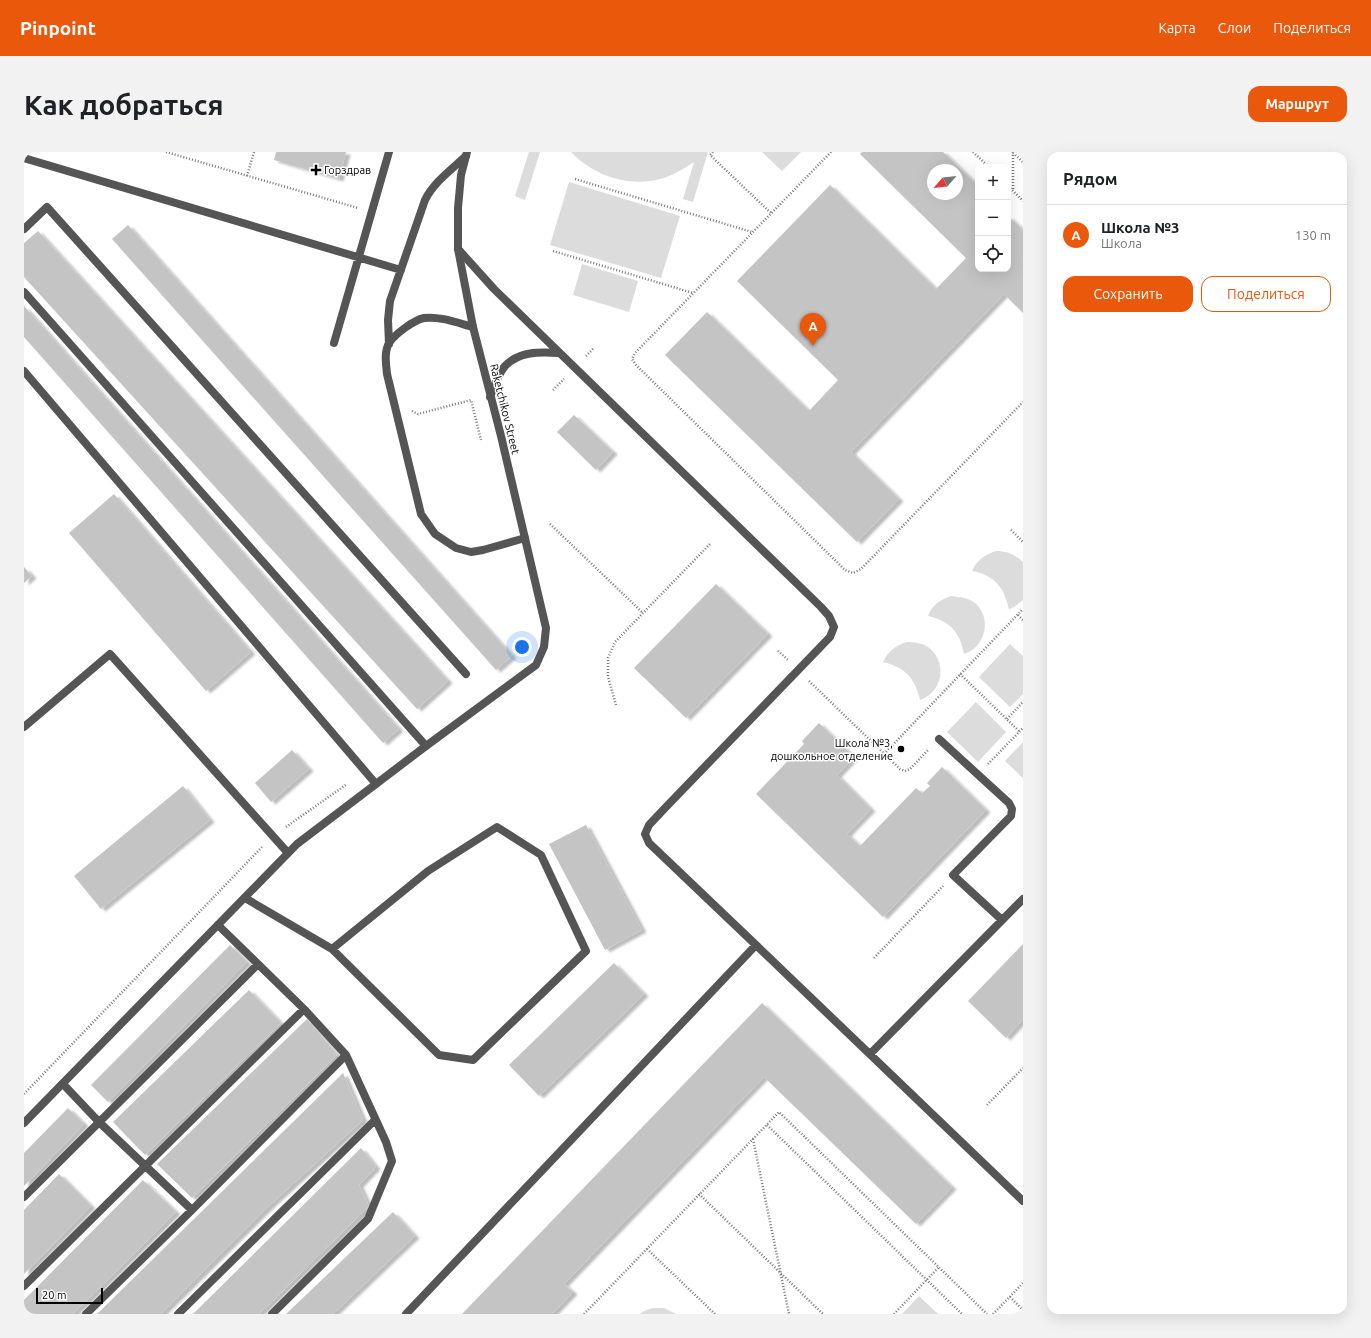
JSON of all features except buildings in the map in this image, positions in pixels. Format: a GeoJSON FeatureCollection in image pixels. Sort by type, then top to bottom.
{"type":"FeatureCollection","features":[{"type":"Feature","properties":{"kind":"street"},"geometry":{"type":"LineString","coordinates":[[334,343],[389,152]]}},
{"type":"Feature","properties":{"kind":"street"},"geometry":{"type":"LineString","coordinates":[[467,153],[435,184],[429,192],[390,301],[388,320],[389,344],[385,359],[387,374],[421,514],[435,534],[456,548],[471,552],[525,538]]}},
{"type":"Feature","properties":{"kind":"street","name":"Raketchikov Street"},"geometry":{"type":"LineString","coordinates":[[426,746],[536,665],[544,647],[546,628],[473,327],[458,249],[458,208],[461,175],[467,153]]}},
{"type":"Feature","properties":{"kind":"street"},"geometry":{"type":"LineString","coordinates":[[24,158],[401,270]]}},
{"type":"Feature","properties":{"kind":"street"},"geometry":{"type":"LineString","coordinates":[[24,229],[47,208],[466,674]]}},
{"type":"Feature","properties":{"kind":"street"},"geometry":{"type":"LineString","coordinates":[[458,249],[494,289],[829,616],[834,627],[830,637],[649,825],[645,834],[649,844],[1023,1202]]}},
{"type":"Feature","properties":{"kind":"street"},"geometry":{"type":"LineString","coordinates":[[24,292],[426,746],[297,844],[24,1123]]}},
{"type":"Feature","properties":{"kind":"street"},"geometry":{"type":"LineString","coordinates":[[389,344],[406,327],[424,318],[448,320],[473,327]]}},
{"type":"Feature","properties":{"kind":"street"},"geometry":{"type":"LineString","coordinates":[[490,396],[506,365],[518,357],[537,352],[558,352]]}},
{"type":"Feature","properties":{"kind":"street"},"geometry":{"type":"LineString","coordinates":[[24,371],[376,784]]}},
{"type":"Feature","properties":{"kind":"street"},"geometry":{"type":"LineString","coordinates":[[24,727],[110,654],[288,853]]}},
{"type":"Feature","properties":{"kind":"street"},"geometry":{"type":"LineString","coordinates":[[939,739],[1009,803],[1012,810],[1011,816],[953,876],[1002,920]]}},
{"type":"Feature","properties":{"kind":"street"},"geometry":{"type":"LineString","coordinates":[[245,898],[332,949],[439,1055],[473,1060],[586,951],[541,855],[497,827],[428,871],[332,949]]}},
{"type":"Feature","properties":{"kind":"street"},"geometry":{"type":"LineString","coordinates":[[870,1054],[1023,899]]}},
{"type":"Feature","properties":{"kind":"street"},"geometry":{"type":"LineString","coordinates":[[218,926],[304,1009],[346,1056],[386,1142],[392,1161],[368,1219],[272,1314]]}},
{"type":"Feature","properties":{"kind":"street"},"geometry":{"type":"LineString","coordinates":[[406,1314],[756,945]]}},
{"type":"Feature","properties":{"kind":"street"},"geometry":{"type":"LineString","coordinates":[[24,1197],[258,964]]}},
{"type":"Feature","properties":{"kind":"street"},"geometry":{"type":"LineString","coordinates":[[24,1286],[304,1009]]}},
{"type":"Feature","properties":{"kind":"street"},"geometry":{"type":"LineString","coordinates":[[86,1314],[346,1056]]}},
{"type":"Feature","properties":{"kind":"street"},"geometry":{"type":"LineString","coordinates":[[63,1084],[144,1166],[192,1210]]}},
{"type":"Feature","properties":{"kind":"street"},"geometry":{"type":"LineString","coordinates":[[178,1314],[375,1120]]}},
{"type":"Feature","properties":{"kind":"path"},"geometry":{"type":"LineString","coordinates":[[166,152],[372,212]]}},
{"type":"Feature","properties":{"kind":"path"},"geometry":{"type":"LineString","coordinates":[[247,176],[254,152]]}},
{"type":"Feature","properties":{"kind":"path"},"geometry":{"type":"LineString","coordinates":[[713,152],[710,154],[771,213]]}},
{"type":"Feature","properties":{"kind":"path"},"geometry":{"type":"LineString","coordinates":[[830,152],[635,353],[632,359],[636,365],[845,570],[853,573],[861,569],[1023,402]]}},
{"type":"Feature","properties":{"kind":"path"},"geometry":{"type":"LineString","coordinates":[[973,152],[986,164]]}},
{"type":"Feature","properties":{"kind":"path"},"geometry":{"type":"LineString","coordinates":[[1013,152],[1023,162]]}},
{"type":"Feature","properties":{"kind":"path"},"geometry":{"type":"LineString","coordinates":[[1013,152],[1013,191],[1023,201]]}},
{"type":"Feature","properties":{"kind":"path"},"geometry":{"type":"LineString","coordinates":[[575,179],[752,232]]}},
{"type":"Feature","properties":{"kind":"path"},"geometry":{"type":"LineString","coordinates":[[554,251],[693,293]]}},
{"type":"Feature","properties":{"kind":"path"},"geometry":{"type":"LineString","coordinates":[[409,410],[418,414],[471,400],[481,440]]}},
{"type":"Feature","properties":{"kind":"path"},"geometry":{"type":"LineString","coordinates":[[550,524],[643,613]]}},
{"type":"Feature","properties":{"kind":"path"},"geometry":{"type":"LineString","coordinates":[[1011,530],[1023,542]]}},
{"type":"Feature","properties":{"kind":"path"},"geometry":{"type":"LineString","coordinates":[[616,706],[608,677],[608,658],[615,642],[711,543]]}},
{"type":"Feature","properties":{"kind":"path"},"geometry":{"type":"LineString","coordinates":[[884,754],[1023,610]]}},
{"type":"Feature","properties":{"kind":"path"},"geometry":{"type":"LineString","coordinates":[[1018,615],[1023,620]]}},
{"type":"Feature","properties":{"kind":"path"},"geometry":{"type":"LineString","coordinates":[[960,674],[1020,732]]}},
{"type":"Feature","properties":{"kind":"path"},"geometry":{"type":"LineString","coordinates":[[828,699],[900,769],[905,771],[910,769],[939,739]]}},
{"type":"Feature","properties":{"kind":"path"},"geometry":{"type":"LineString","coordinates":[[1007,719],[1022,704]]}},
{"type":"Feature","properties":{"kind":"path"},"geometry":{"type":"LineString","coordinates":[[978,775],[1023,728]]}},
{"type":"Feature","properties":{"kind":"path"},"geometry":{"type":"LineString","coordinates":[[874,958],[953,876]]}},
{"type":"Feature","properties":{"kind":"path"},"geometry":{"type":"LineString","coordinates":[[987,1105],[1023,1068]]}},
{"type":"Feature","properties":{"kind":"path"},"geometry":{"type":"LineString","coordinates":[[584,1314],[779,1112],[987,1314]]}},
{"type":"Feature","properties":{"kind":"path"},"geometry":{"type":"LineString","coordinates":[[767,1125],[962,1314]]}},
{"type":"Feature","properties":{"kind":"path"},"geometry":{"type":"LineString","coordinates":[[753,1139],[789,1314]]}},
{"type":"Feature","properties":{"kind":"path"},"geometry":{"type":"LineString","coordinates":[[699,1194],[823,1314]]}},
{"type":"Feature","properties":{"kind":"path"},"geometry":{"type":"LineString","coordinates":[[647,1248],[715,1314]]}},
{"type":"Feature","properties":{"kind":"path"},"geometry":{"type":"LineString","coordinates":[[894,1314],[939,1267]]}},
{"type":"Feature","properties":{"kind":"path"},"geometry":{"type":"LineString","coordinates":[[993,1314],[1023,1283]]}},
{"type":"Feature","properties":{"kind":"path"},"geometry":{"type":"LineString","coordinates":[[1010,1297],[1023,1310],[1019,1314]]}},
{"type":"Feature","properties":{"kind":"shaded area"},"geometry":{"type":"Polygon","coordinates":[[[529,152],[540,152],[525,200],[515,196],[529,152]]]}},
{"type":"Feature","properties":{"kind":"shaded area"},"geometry":{"type":"Polygon","coordinates":[[[571,152],[708,152],[693,202],[683,199],[694,162],[680,171],[664,178],[652,181],[626,181],[602,174],[581,161],[571,152]]]}},
{"type":"Feature","properties":{"kind":"shaded area"},"geometry":{"type":"Polygon","coordinates":[[[762,152],[801,152],[782,171],[762,152]]]}},
{"type":"Feature","properties":{"kind":"shaded area"},"geometry":{"type":"Polygon","coordinates":[[[569,182],[680,216],[661,278],[550,245],[569,182]]]}},
{"type":"Feature","properties":{"kind":"shaded area"},"geometry":{"type":"Polygon","coordinates":[[[582,264],[638,281],[629,312],[573,295],[582,264]]]}},
{"type":"Feature","properties":{"kind":"shaded area"},"geometry":{"type":"Polygon","coordinates":[[[996,551],[1010,554],[1023,562],[1023,600],[1009,609],[1004,594],[997,583],[980,573],[972,571],[981,558],[996,551]]]}},
{"type":"Feature","properties":{"kind":"shaded area"},"geometry":{"type":"Polygon","coordinates":[[[951,596],[970,600],[977,605],[985,620],[983,637],[972,650],[964,654],[960,639],[953,629],[948,624],[928,616],[937,603],[951,596]]]}},
{"type":"Feature","properties":{"kind":"shaded area"},"geometry":{"type":"Polygon","coordinates":[[[907,642],[918,643],[928,647],[938,660],[940,668],[938,684],[928,696],[920,700],[915,685],[908,675],[903,670],[883,662],[892,649],[907,642]]]}},
{"type":"Feature","properties":{"kind":"shaded area"},"geometry":{"type":"Polygon","coordinates":[[[1010,644],[1023,656],[1023,694],[1010,707],[979,677],[1010,644]]]}},
{"type":"Feature","properties":{"kind":"shaded area"},"geometry":{"type":"Polygon","coordinates":[[[976,702],[1006,732],[978,762],[947,732],[976,702]]]}},
{"type":"Feature","properties":{"kind":"shaded area"},"geometry":{"type":"Polygon","coordinates":[[[1023,742],[1023,778],[1005,761],[1023,742]]]}},
{"type":"Feature","properties":{"kind":"shaded area"},"geometry":{"type":"Polygon","coordinates":[[[919,1296],[938,1314],[902,1314],[919,1296]]]}},
{"type":"Feature","properties":{"kind":"shaded area"},"geometry":{"type":"Polygon","coordinates":[[[653,1308],[664,1308],[676,1314],[640,1314],[653,1308]]]}},
{"type":"Feature","properties":{"kind":"place","name":"Горздрав"},"geometry":{"type":"Point","coordinates":[316,170]}},
{"type":"Feature","properties":{"kind":"place","name":"Школа №3"},"geometry":{"type":"Point","coordinates":[813,346]}},
{"type":"Feature","properties":{"kind":"place","name":"Школа №3, дошкольное отделение"},"geometry":{"type":"Point","coordinates":[901,749]}}]}
